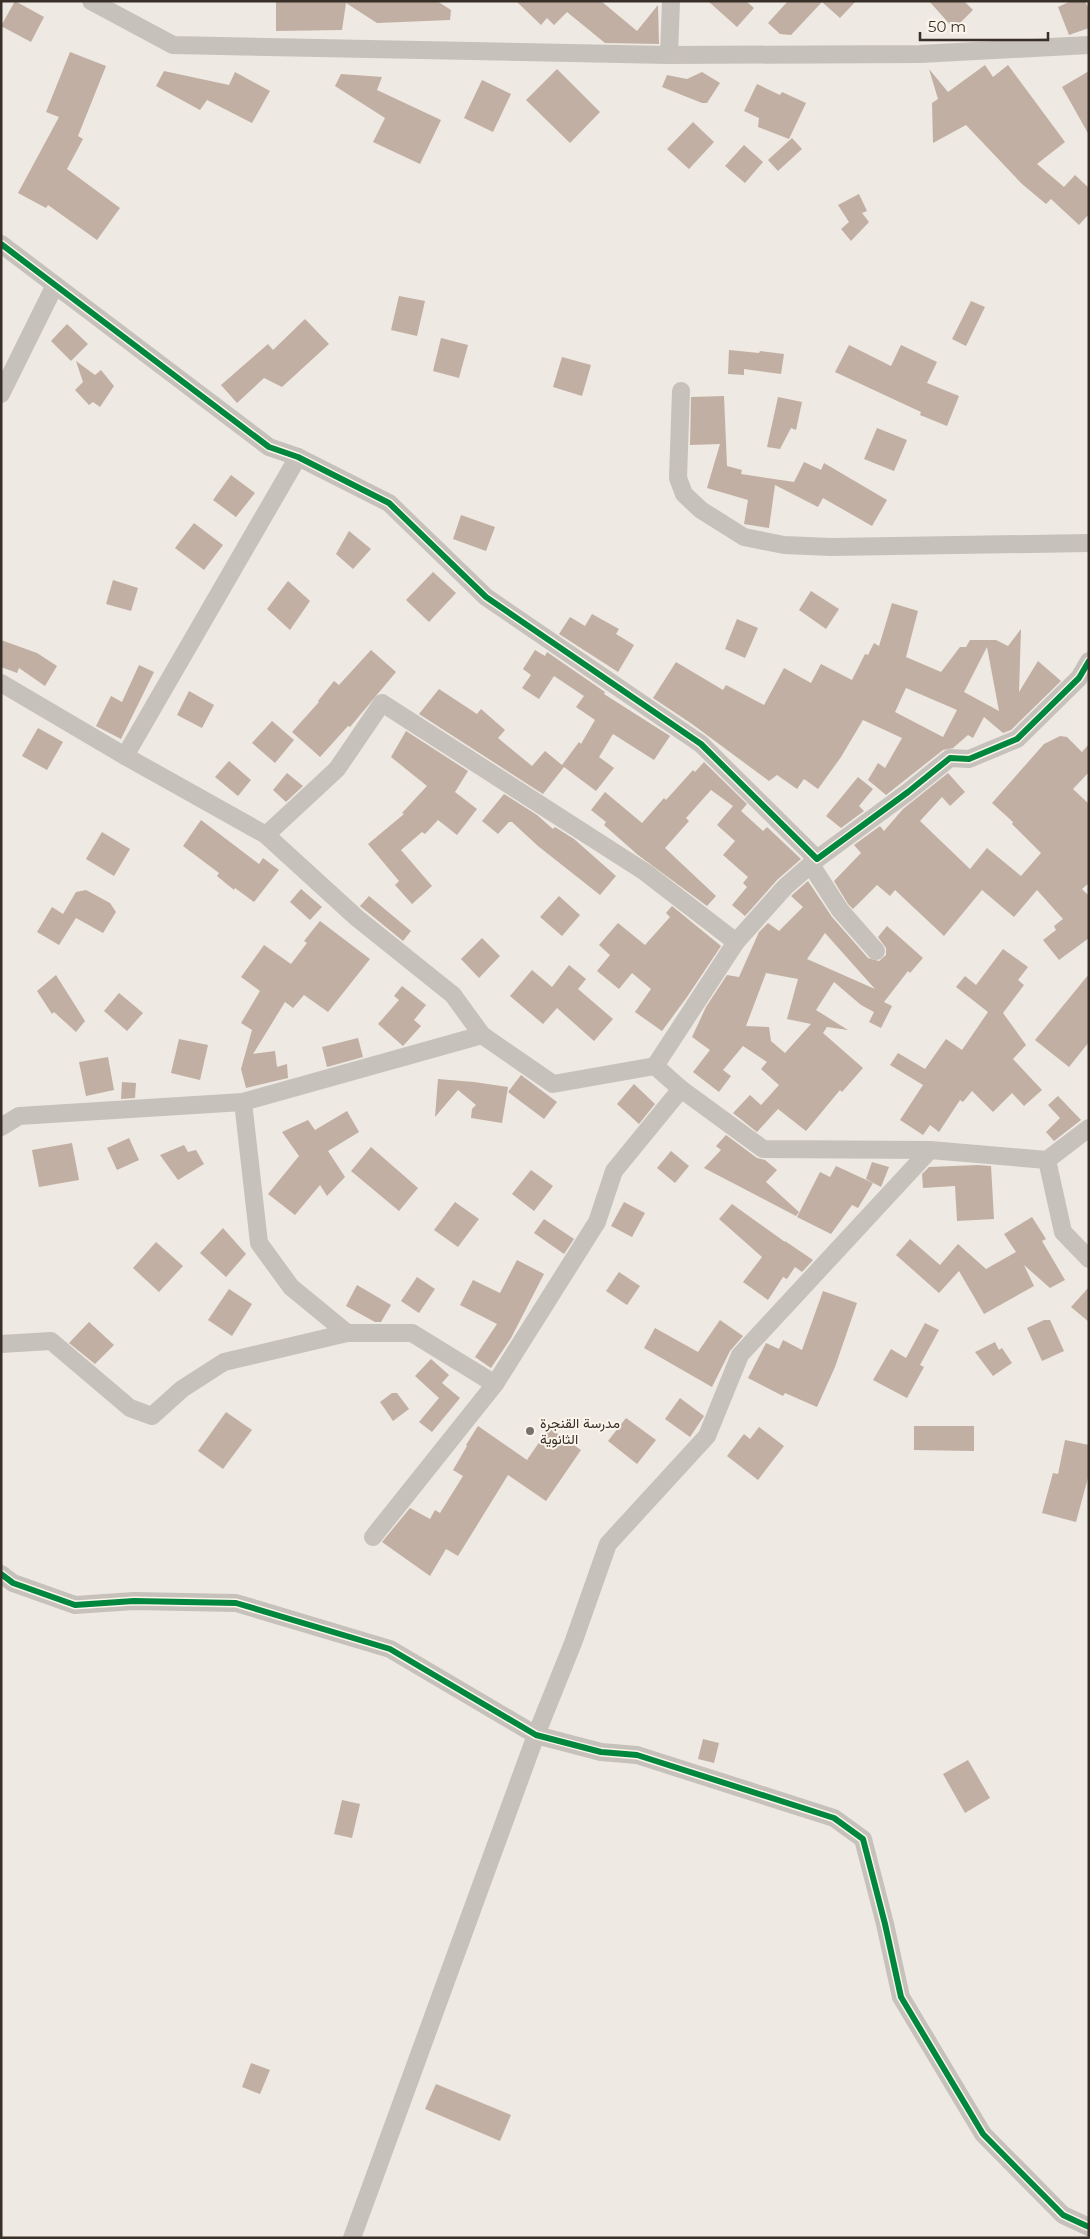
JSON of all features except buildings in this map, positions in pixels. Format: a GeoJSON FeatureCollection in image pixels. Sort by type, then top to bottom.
{"type":"FeatureCollection","features":[{"type":"Feature","properties":{"kind":"street"},"geometry":{"type":"LineString","coordinates":[[91,1],[173,46],[669,55],[920,54],[1089,45]]}},
{"type":"Feature","properties":{"kind":"street"},"geometry":{"type":"LineString","coordinates":[[669,55],[671,1]]}},
{"type":"Feature","properties":{"kind":"street"},"geometry":{"type":"LineString","coordinates":[[1,244],[269,447],[298,457],[389,503],[486,597],[701,744],[814,862],[840,910],[876,951]]}},
{"type":"Feature","properties":{"kind":"street"},"geometry":{"type":"LineString","coordinates":[[1,394],[55,285]]}},
{"type":"Feature","properties":{"kind":"street"},"geometry":{"type":"LineString","coordinates":[[680,391],[678,478],[684,494],[701,510],[744,538],[784,545],[831,547],[1089,543]]}},
{"type":"Feature","properties":{"kind":"street"},"geometry":{"type":"LineString","coordinates":[[124,756],[298,457]]}},
{"type":"Feature","properties":{"kind":"street"},"geometry":{"type":"LineString","coordinates":[[1,682],[124,756],[266,835],[357,918],[452,994],[482,1035],[553,1084],[655,1066],[736,942],[785,887],[814,862],[950,758],[969,759],[1017,740],[1079,678],[1089,661]]}},
{"type":"Feature","properties":{"kind":"street"},"geometry":{"type":"LineString","coordinates":[[266,835],[337,769],[382,703],[645,872],[736,942]]}},
{"type":"Feature","properties":{"kind":"street"},"geometry":{"type":"LineString","coordinates":[[1,1126],[19,1116],[243,1102],[482,1035]]}},
{"type":"Feature","properties":{"kind":"street"},"geometry":{"type":"LineString","coordinates":[[655,1066],[681,1089],[764,1149],[930,1150],[1047,1160],[1089,1128]]}},
{"type":"Feature","properties":{"kind":"street"},"geometry":{"type":"LineString","coordinates":[[373,1537],[495,1384],[598,1222],[614,1172],[681,1089]]}},
{"type":"Feature","properties":{"kind":"street"},"geometry":{"type":"LineString","coordinates":[[243,1102],[259,1243],[291,1288],[347,1333]]}},
{"type":"Feature","properties":{"kind":"street"},"geometry":{"type":"LineString","coordinates":[[352,2238],[608,1544],[707,1436],[740,1354],[930,1150]]}},
{"type":"Feature","properties":{"kind":"street"},"geometry":{"type":"LineString","coordinates":[[1047,1160],[1063,1232],[1089,1260]]}},
{"type":"Feature","properties":{"kind":"street"},"geometry":{"type":"LineString","coordinates":[[1,1344],[51,1341],[130,1408],[152,1416],[182,1390],[224,1362],[347,1333],[412,1333],[495,1384]]}},
{"type":"Feature","properties":{"kind":"street"},"geometry":{"type":"LineString","coordinates":[[1,1574],[13,1583],[75,1605],[134,1601],[236,1603],[390,1649],[536,1735],[601,1752],[636,1755],[834,1818],[863,1839],[902,1997],[983,2134],[1063,2215],[1089,2227]]}},
{"type":"Feature","properties":{"kind":"cycle path"},"geometry":{"type":"LineString","coordinates":[[1,244],[269,447],[298,457],[389,503],[486,597],[701,744],[817,859],[908,792],[950,758],[969,759],[1017,739],[1079,678],[1089,661]]}},
{"type":"Feature","properties":{"kind":"cycle path"},"geometry":{"type":"LineString","coordinates":[[1,1574],[13,1583],[75,1605],[134,1601],[236,1603],[390,1649],[536,1735],[601,1752],[637,1755],[834,1818],[863,1839],[885,1924],[901,1997],[983,2134],[1063,2215],[1089,2227]]}},
{"type":"Feature","properties":{"kind":"place","name":"مدرسة القنجرة الثانوية"},"geometry":{"type":"Point","coordinates":[530,1431]}}]}
